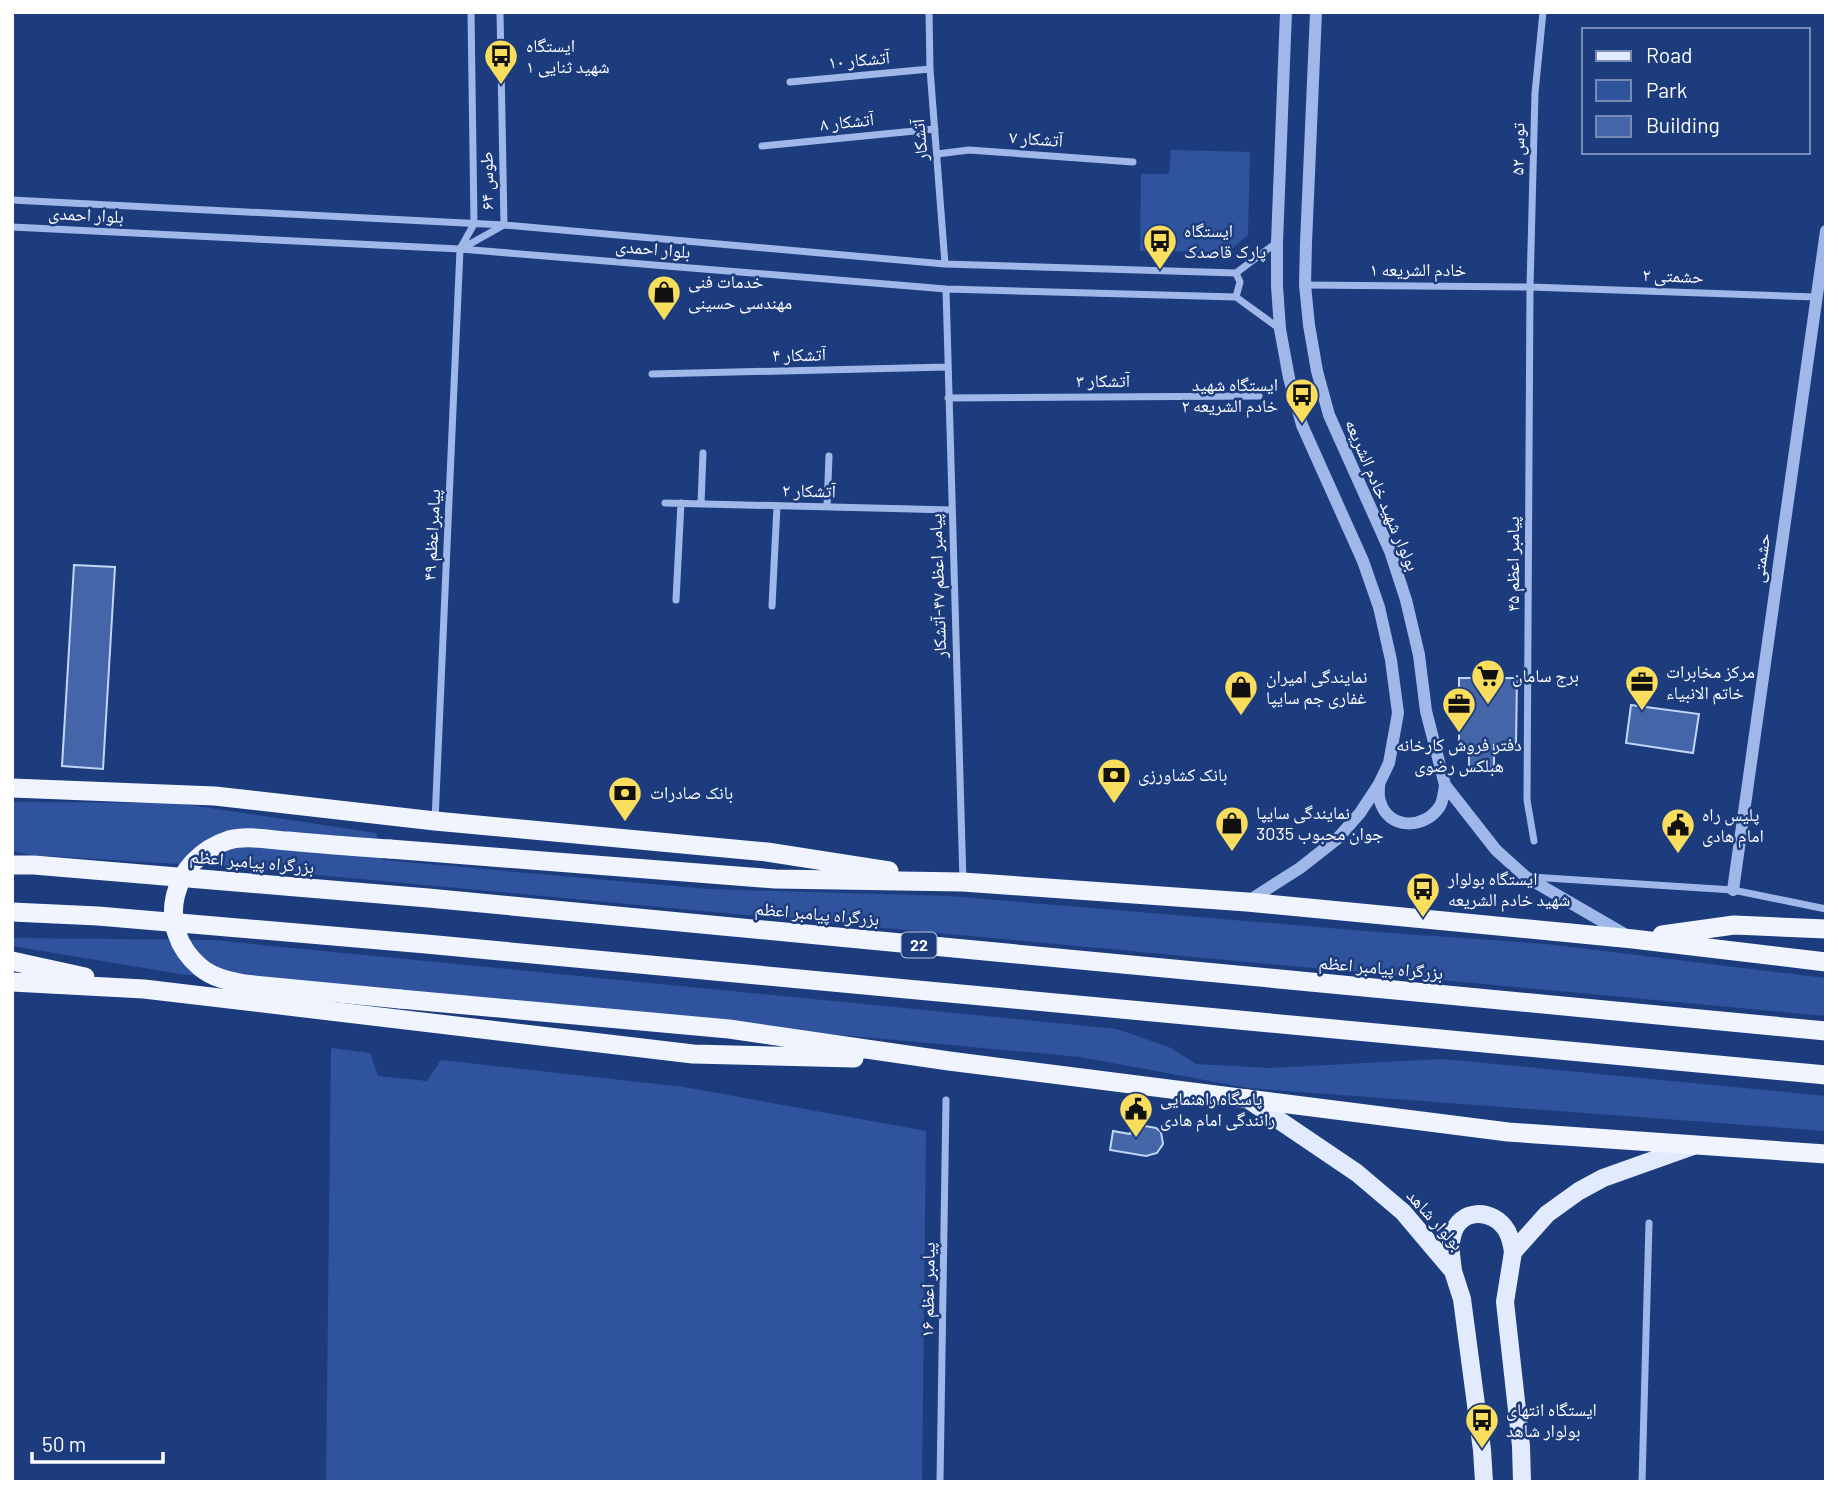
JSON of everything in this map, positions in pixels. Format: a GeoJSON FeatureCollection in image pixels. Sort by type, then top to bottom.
{"type":"FeatureCollection","features":[{"type":"Feature","properties":{"kind":"highway"},"geometry":{"type":"LineString","coordinates":[[12,788],[215,796],[435,821],[767,852],[962,882]]}},
{"type":"Feature","properties":{"kind":"highway"},"geometry":{"type":"LineString","coordinates":[[1826,962],[1633,939],[1247,902],[962,882],[775,879],[257,838],[233,839],[211,847],[192,862],[179,882],[173,905],[175,929],[185,950],[200,968],[221,979],[244,984],[729,1029],[949,1061],[1508,1132],[1826,1154]]}},
{"type":"Feature","properties":{"kind":"highway","name":"بزرگراه پیامبر اعظم"},"geometry":{"type":"LineString","coordinates":[[12,862],[442,899],[1826,1031]]}},
{"type":"Feature","properties":{"kind":"highway"},"geometry":{"type":"LineString","coordinates":[[12,912],[99,916],[426,944],[1826,1075]]}},
{"type":"Feature","properties":{"kind":"highway"},"geometry":{"type":"LineString","coordinates":[[1633,939],[1734,925],[1826,929]]}},
{"type":"Feature","properties":{"kind":"highway"},"geometry":{"type":"LineString","coordinates":[[12,961],[144,989]]}},
{"type":"Feature","properties":{"kind":"highway"},"geometry":{"type":"LineString","coordinates":[[12,982],[144,989],[693,1054],[949,1061]]}},
{"type":"Feature","properties":{"kind":"main road","name":"بولوار شاهد"},"geometry":{"type":"LineString","coordinates":[[1246,1098],[1366,1181],[1403,1212],[1453,1271],[1462,1299],[1484,1482]]}},
{"type":"Feature","properties":{"kind":"main road"},"geometry":{"type":"LineString","coordinates":[[1513,1252],[1547,1214],[1579,1191],[1603,1178],[1693,1146]]}},
{"type":"Feature","properties":{"kind":"main road"},"geometry":{"type":"LineString","coordinates":[[1453,1271],[1451,1238],[1461,1220],[1482,1212],[1501,1223],[1508,1232],[1513,1252],[1505,1301],[1521,1446],[1522,1482]]}},
{"type":"Feature","properties":{"kind":"street","name":"طوس ۶۴"},"geometry":{"type":"LineString","coordinates":[[460,249],[474,224],[471,12]]}},
{"type":"Feature","properties":{"kind":"street","name":"طوس ۶۴"},"geometry":{"type":"LineString","coordinates":[[460,249],[504,226],[500,12]]}},
{"type":"Feature","properties":{"kind":"street","name":"آتشکار"},"geometry":{"type":"LineString","coordinates":[[929,12],[930,69],[945,264]]}},
{"type":"Feature","properties":{"kind":"street"},"geometry":{"type":"LineString","coordinates":[[1247,902],[1300,868],[1337,839],[1360,813],[1389,763],[1398,713],[1391,660],[1379,607],[1363,561],[1302,425],[1280,330],[1276,286],[1286,12]]}},
{"type":"Feature","properties":{"kind":"street","name":"بولوار شهید خادم الشریعه"},"geometry":{"type":"LineString","coordinates":[[1316,12],[1306,229],[1309,326],[1329,415],[1390,551],[1406,600],[1419,655],[1426,711],[1446,785],[1496,850],[1526,877],[1633,939]]}},
{"type":"Feature","properties":{"kind":"street","name":"توس ۵۲"},"geometry":{"type":"LineString","coordinates":[[1530,287],[1535,93],[1543,12]]}},
{"type":"Feature","properties":{"kind":"street","name":"آتشکار ۱۰"},"geometry":{"type":"LineString","coordinates":[[790,82],[930,69]]}},
{"type":"Feature","properties":{"kind":"street","name":"آتشکار ۸"},"geometry":{"type":"LineString","coordinates":[[762,146],[935,129]]}},
{"type":"Feature","properties":{"kind":"street","name":"آتشکار ۷"},"geometry":{"type":"LineString","coordinates":[[937,154],[969,150],[1133,162]]}},
{"type":"Feature","properties":{"kind":"street","name":"بلوار احمدی"},"geometry":{"type":"LineString","coordinates":[[12,200],[504,226],[945,264],[1236,273]]}},
{"type":"Feature","properties":{"kind":"street","name":"بلوار احمدی"},"geometry":{"type":"LineString","coordinates":[[12,227],[460,249],[946,289],[1236,297]]}},
{"type":"Feature","properties":{"kind":"street","name":"حشمتی"},"geometry":{"type":"LineString","coordinates":[[1733,890],[1826,231]]}},
{"type":"Feature","properties":{"kind":"street"},"geometry":{"type":"LineString","coordinates":[[1277,242],[1236,273],[1240,282],[1236,297],[1280,330]]}},
{"type":"Feature","properties":{"kind":"street","name":"پیامبراعظم ۴۹"},"geometry":{"type":"LineString","coordinates":[[435,821],[460,249]]}},
{"type":"Feature","properties":{"kind":"street","name":"خادم الشریعه ۱"},"geometry":{"type":"LineString","coordinates":[[1306,285],[1530,287]]}},
{"type":"Feature","properties":{"kind":"street","name":"حشمتی ۲"},"geometry":{"type":"LineString","coordinates":[[1530,287],[1816,297]]}},
{"type":"Feature","properties":{"kind":"street","name":"پیامبر اعظم ۴۵"},"geometry":{"type":"LineString","coordinates":[[1530,287],[1527,800],[1534,841]]}},
{"type":"Feature","properties":{"kind":"street","name":"پیامبر اعظم ۴۷-آتشکار"},"geometry":{"type":"LineString","coordinates":[[946,289],[962,882]]}},
{"type":"Feature","properties":{"kind":"street","name":"آتشکار ۴"},"geometry":{"type":"LineString","coordinates":[[652,374],[947,367]]}},
{"type":"Feature","properties":{"kind":"street","name":"آتشکار ۳"},"geometry":{"type":"LineString","coordinates":[[948,398],[1259,396]]}},
{"type":"Feature","properties":{"kind":"street"},"geometry":{"type":"LineString","coordinates":[[701,504],[703,453]]}},
{"type":"Feature","properties":{"kind":"street"},"geometry":{"type":"LineString","coordinates":[[827,507],[830,456]]}},
{"type":"Feature","properties":{"kind":"street","name":"آتشکار ۲"},"geometry":{"type":"LineString","coordinates":[[665,503],[952,510]]}},
{"type":"Feature","properties":{"kind":"street"},"geometry":{"type":"LineString","coordinates":[[676,600],[681,503]]}},
{"type":"Feature","properties":{"kind":"street"},"geometry":{"type":"LineString","coordinates":[[772,606],[777,506]]}},
{"type":"Feature","properties":{"kind":"street"},"geometry":{"type":"LineString","coordinates":[[1379,784],[1379,801],[1387,814],[1401,823],[1417,824],[1432,817],[1441,804],[1446,785]]}},
{"type":"Feature","properties":{"kind":"street"},"geometry":{"type":"LineString","coordinates":[[1526,877],[1733,890],[1826,909]]}},
{"type":"Feature","properties":{"kind":"street","name":"پیامبر اعظم ۱۶"},"geometry":{"type":"LineString","coordinates":[[940,1482],[946,1100]]}},
{"type":"Feature","properties":{"kind":"street"},"geometry":{"type":"LineString","coordinates":[[1642,1482],[1649,1223]]}},
{"type":"Feature","properties":{"kind":"green space"},"geometry":{"type":"Polygon","coordinates":[[[1171,150],[1250,152],[1248,235],[1228,252],[1140,251],[1141,174],[1169,174],[1171,150]]]}},
{"type":"Feature","properties":{"kind":"green space"},"geometry":{"type":"Polygon","coordinates":[[[12,802],[177,803],[376,833],[383,860],[708,889],[949,896],[1546,944],[1826,978],[1826,1016],[243,868],[31,855],[12,851],[12,802]]]}},
{"type":"Feature","properties":{"kind":"green space"},"geometry":{"type":"Polygon","coordinates":[[[12,938],[212,940],[1117,1029],[1171,1048],[1196,1064],[1270,1068],[1443,1059],[1826,1096],[1826,1131],[1248,1088],[1080,1057],[180,974],[12,946],[12,938]]]}},
{"type":"Feature","properties":{"kind":"green space"},"geometry":{"type":"Polygon","coordinates":[[[331,1048],[370,1053],[378,1076],[427,1081],[441,1060],[684,1087],[926,1131],[922,1482],[326,1482],[331,1048]]]}},
{"type":"Feature","properties":{"kind":"building"},"geometry":{"type":"Polygon","coordinates":[[[74,565],[115,567],[103,769],[62,766],[74,565]]]}},
{"type":"Feature","properties":{"kind":"building","name":"برج سامان"},"geometry":{"type":"Polygon","coordinates":[[[1459,678],[1517,678],[1516,745],[1494,745],[1494,767],[1469,767],[1469,745],[1459,745],[1459,678]]]}},
{"type":"Feature","properties":{"kind":"building"},"geometry":{"type":"Polygon","coordinates":[[[1631,705],[1699,714],[1693,753],[1626,743],[1631,705]]]}},
{"type":"Feature","properties":{"kind":"building"},"geometry":{"type":"Polygon","coordinates":[[[1145,1126],[1161,1132],[1163,1144],[1157,1153],[1146,1156],[1110,1150],[1113,1131],[1130,1134],[1131,1131],[1137,1132],[1145,1126]]]}},
{"type":"Feature","properties":{"kind":"place","name":"ایستگاه شهید ثنایی ۱"},"geometry":{"type":"Point","coordinates":[501,86]}},
{"type":"Feature","properties":{"kind":"place","name":"ایستگاه پارک قاصدک"},"geometry":{"type":"Point","coordinates":[1160,271]}},
{"type":"Feature","properties":{"kind":"place","name":"خدمات فنی مهندسی حسینی"},"geometry":{"type":"Point","coordinates":[664,322]}},
{"type":"Feature","properties":{"kind":"place","name":"ایستگاه شهید خادم الشریعه ۲"},"geometry":{"type":"Point","coordinates":[1302,425]}},
{"type":"Feature","properties":{"kind":"place","name":"برج سامان"},"geometry":{"type":"Point","coordinates":[1488,706]}},
{"type":"Feature","properties":{"kind":"place","name":"مرکز مخابرات خاتم الانبیاء"},"geometry":{"type":"Point","coordinates":[1642,712]}},
{"type":"Feature","properties":{"kind":"place","name":"نمایندگی امیران غفاری جم سایپا"},"geometry":{"type":"Point","coordinates":[1241,717]}},
{"type":"Feature","properties":{"kind":"place","name":"دفتر فروش کارخانه هبلکس رضوی"},"geometry":{"type":"Point","coordinates":[1459,734]}},
{"type":"Feature","properties":{"kind":"place","name":"بانک کشاورزی"},"geometry":{"type":"Point","coordinates":[1114,805]}},
{"type":"Feature","properties":{"kind":"place","name":"بانک صادرات"},"geometry":{"type":"Point","coordinates":[625,823]}},
{"type":"Feature","properties":{"kind":"place","name":"نمایندگی سایپا جوان محبوب 3035"},"geometry":{"type":"Point","coordinates":[1232,853]}},
{"type":"Feature","properties":{"kind":"place","name":"پلیس راه امام هادی"},"geometry":{"type":"Point","coordinates":[1678,855]}},
{"type":"Feature","properties":{"kind":"place","name":"ایستگاه بولوار شهید خادم الشریعه"},"geometry":{"type":"Point","coordinates":[1423,919]}},
{"type":"Feature","properties":{"kind":"place","name":"پاسگاه راهنمایی رانندگی امام هادی"},"geometry":{"type":"Point","coordinates":[1136,1139]}},
{"type":"Feature","properties":{"kind":"place","name":"ایستگاه انتهای بولوار شاهد"},"geometry":{"type":"Point","coordinates":[1482,1450]}}]}
